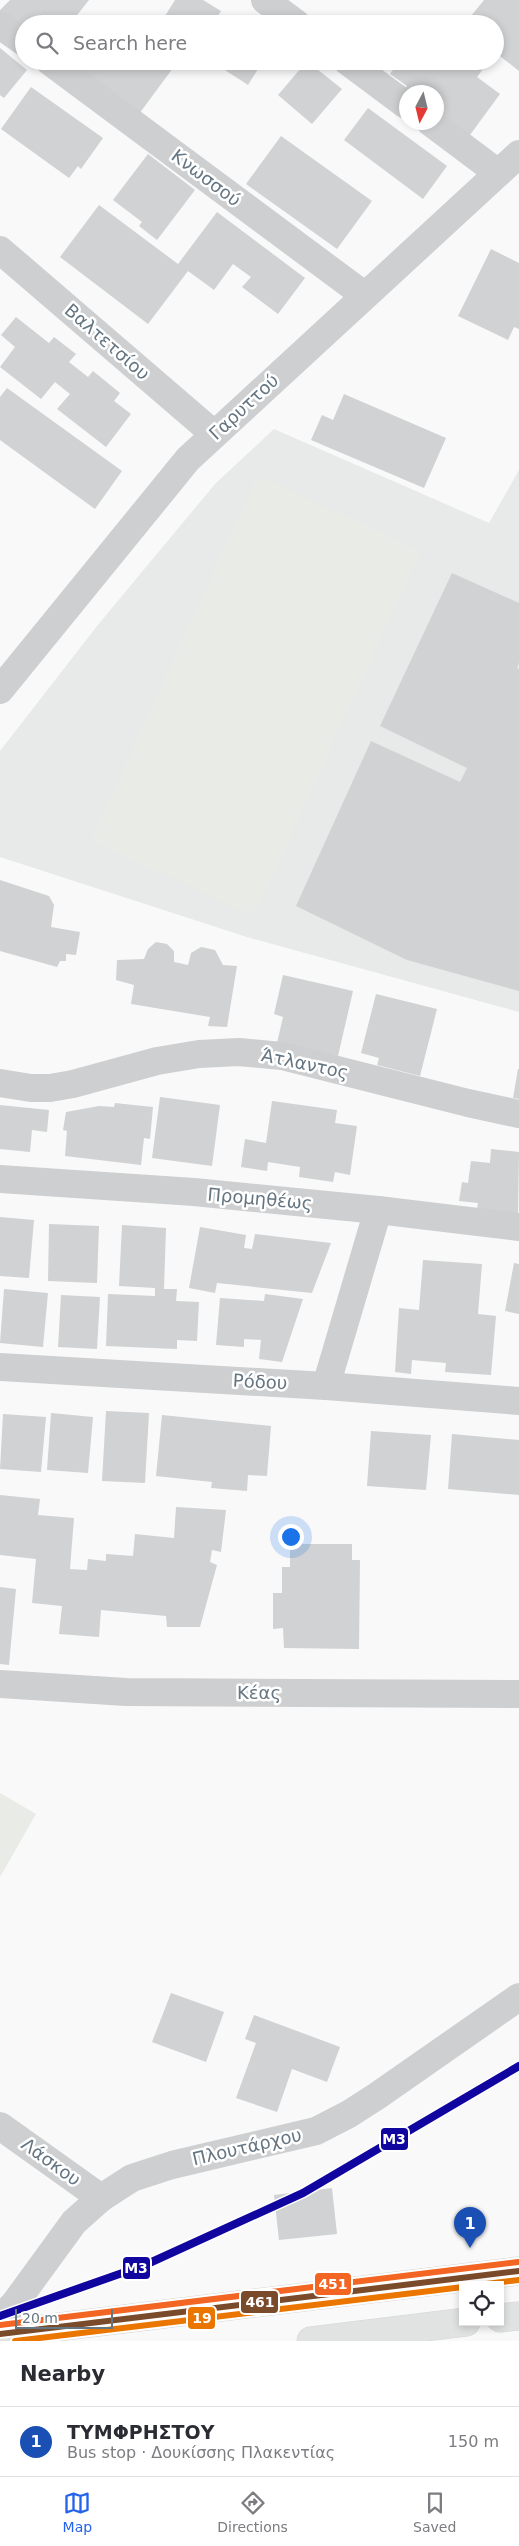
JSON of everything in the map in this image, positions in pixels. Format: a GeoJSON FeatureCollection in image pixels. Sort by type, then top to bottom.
{"type":"FeatureCollection","features":[{"type":"Feature","properties":{"kind":"main road"},"geometry":{"type":"LineString","coordinates":[[0,2334],[519,2271]]}},
{"type":"Feature","properties":{"kind":"main road"},"geometry":{"type":"LineString","coordinates":[[504,2318],[519,2316]]}},
{"type":"Feature","properties":{"kind":"main road"},"geometry":{"type":"LineString","coordinates":[[312,2341],[459,2323]]}},
{"type":"Feature","properties":{"kind":"street"},"geometry":{"type":"LineString","coordinates":[[265,0],[285,15]]}},
{"type":"Feature","properties":{"kind":"street"},"geometry":{"type":"LineString","coordinates":[[0,25],[15,36]]}},
{"type":"Feature","properties":{"kind":"street","name":"Κνωσσού"},"geometry":{"type":"LineString","coordinates":[[61,70],[364,295]]}},
{"type":"Feature","properties":{"kind":"street"},"geometry":{"type":"LineString","coordinates":[[359,70],[399,100]]}},
{"type":"Feature","properties":{"kind":"street"},"geometry":{"type":"LineString","coordinates":[[441,130],[498,173]]}},
{"type":"Feature","properties":{"kind":"street","name":"Γαρυττού"},"geometry":{"type":"LineString","coordinates":[[0,690],[188,459],[519,154]]}},
{"type":"Feature","properties":{"kind":"street","name":"Βαλτετσίου"},"geometry":{"type":"LineString","coordinates":[[0,250],[214,434]]}},
{"type":"Feature","properties":{"kind":"street","name":"Άτλαντος"},"geometry":{"type":"LineString","coordinates":[[0,1083],[31,1088],[50,1088],[73,1084],[156,1061],[199,1054],[239,1052],[282,1056],[519,1114]]}},
{"type":"Feature","properties":{"kind":"street","name":"Προμηθέως"},"geometry":{"type":"LineString","coordinates":[[0,1179],[194,1192],[378,1210],[519,1227]]}},
{"type":"Feature","properties":{"kind":"street"},"geometry":{"type":"LineString","coordinates":[[326,1386],[378,1210]]}},
{"type":"Feature","properties":{"kind":"street","name":"Ρόδου"},"geometry":{"type":"LineString","coordinates":[[0,1367],[326,1386],[519,1401]]}},
{"type":"Feature","properties":{"kind":"street","name":"Κέας"},"geometry":{"type":"LineString","coordinates":[[0,1684],[126,1692],[519,1694]]}},
{"type":"Feature","properties":{"kind":"street","name":"Πλουτάρχου"},"geometry":{"type":"LineString","coordinates":[[0,2319],[15,2303],[74,2222],[101,2198],[132,2178],[172,2165],[316,2131],[349,2114],[377,2096],[519,1996]]}},
{"type":"Feature","properties":{"kind":"street","name":"Λάσκου"},"geometry":{"type":"LineString","coordinates":[[0,2126],[101,2198]]}},
{"type":"Feature","properties":{"kind":"shaded area"},"geometry":{"type":"Polygon","coordinates":[[[274,429],[489,523],[519,470],[519,1012],[250,938],[0,857],[0,751],[97,626],[215,484],[274,429]]]}},
{"type":"Feature","properties":{"kind":"shaded area"},"geometry":{"type":"Polygon","coordinates":[[[257,476],[421,550],[254,916],[91,841],[257,476]]]}},
{"type":"Feature","properties":{"kind":"shaded area"},"geometry":{"type":"Polygon","coordinates":[[[0,1793],[36,1814],[0,1877],[0,1793]]]}},
{"type":"Feature","properties":{"kind":"building"},"geometry":{"type":"Polygon","coordinates":[[[10,0],[89,0],[77,15],[15,15],[15,28],[0,16],[0,10],[10,0]]]}},
{"type":"Feature","properties":{"kind":"building"},"geometry":{"type":"Polygon","coordinates":[[[175,0],[203,0],[221,11],[219,15],[166,15],[175,0]]]}},
{"type":"Feature","properties":{"kind":"building"},"geometry":{"type":"Polygon","coordinates":[[[484,0],[519,0],[519,71],[504,59],[504,15],[472,15],[484,0]]]}},
{"type":"Feature","properties":{"kind":"building"},"geometry":{"type":"Polygon","coordinates":[[[0,48],[15,60],[15,70],[27,70],[4,98],[0,95],[0,48]]]}},
{"type":"Feature","properties":{"kind":"building"},"geometry":{"type":"Polygon","coordinates":[[[78,70],[172,70],[139,114],[78,70]]]}},
{"type":"Feature","properties":{"kind":"building"},"geometry":{"type":"Polygon","coordinates":[[[225,70],[257,70],[248,85],[225,70]]]}},
{"type":"Feature","properties":{"kind":"building"},"geometry":{"type":"Polygon","coordinates":[[[299,70],[318,70],[342,89],[312,124],[278,95],[299,70]]]}},
{"type":"Feature","properties":{"kind":"building"},"geometry":{"type":"Polygon","coordinates":[[[393,70],[482,70],[477,77],[500,94],[467,139],[444,123],[444,85],[406,85],[390,74],[393,70]]]}},
{"type":"Feature","properties":{"kind":"building"},"geometry":{"type":"Polygon","coordinates":[[[31,87],[103,138],[81,169],[78,166],[69,178],[1,129],[31,87]]]}},
{"type":"Feature","properties":{"kind":"building"},"geometry":{"type":"Polygon","coordinates":[[[368,108],[447,166],[423,199],[344,140],[368,108]]]}},
{"type":"Feature","properties":{"kind":"building"},"geometry":{"type":"Polygon","coordinates":[[[281,136],[372,201],[337,249],[246,184],[281,136]]]}},
{"type":"Feature","properties":{"kind":"building"},"geometry":{"type":"Polygon","coordinates":[[[148,154],[195,190],[157,240],[139,226],[142,222],[113,200],[148,154]]]}},
{"type":"Feature","properties":{"kind":"building"},"geometry":{"type":"Polygon","coordinates":[[[99,205],[178,264],[217,212],[305,278],[278,314],[242,287],[251,277],[233,264],[214,290],[188,271],[148,324],[60,257],[99,205]]]}},
{"type":"Feature","properties":{"kind":"building"},"geometry":{"type":"Polygon","coordinates":[[[491,249],[519,263],[519,329],[514,327],[508,340],[458,316],[491,249]]]}},
{"type":"Feature","properties":{"kind":"building"},"geometry":{"type":"Polygon","coordinates":[[[16,317],[49,343],[54,337],[76,354],[69,362],[88,377],[93,371],[120,393],[114,401],[131,414],[106,447],[57,409],[70,394],[55,382],[41,399],[0,367],[15,347],[1,335],[16,317]]]}},
{"type":"Feature","properties":{"kind":"building"},"geometry":{"type":"Polygon","coordinates":[[[7,388],[122,471],[95,509],[0,440],[0,397],[7,388]]]}},
{"type":"Feature","properties":{"kind":"building"},"geometry":{"type":"Polygon","coordinates":[[[344,394],[446,438],[424,488],[311,440],[322,415],[333,420],[344,394]]]}},
{"type":"Feature","properties":{"kind":"building"},"geometry":{"type":"Polygon","coordinates":[[[452,573],[519,603],[519,662],[517,668],[519,669],[519,991],[407,960],[296,906],[371,741],[460,782],[467,768],[380,726],[452,573]]]}},
{"type":"Feature","properties":{"kind":"building"},"geometry":{"type":"Polygon","coordinates":[[[0,880],[49,896],[54,905],[51,927],[80,932],[76,955],[66,954],[66,961],[60,961],[57,967],[0,951],[0,880]]]}},
{"type":"Feature","properties":{"kind":"building"},"geometry":{"type":"Polygon","coordinates":[[[156,942],[167,944],[174,951],[174,962],[188,965],[191,953],[201,947],[215,950],[223,965],[237,966],[227,1027],[208,1026],[210,1017],[131,1004],[134,985],[116,980],[117,960],[144,959],[148,949],[156,942]]]}},
{"type":"Feature","properties":{"kind":"building"},"geometry":{"type":"Polygon","coordinates":[[[283,975],[353,991],[338,1056],[277,1043],[283,1017],[274,1014],[283,975]]]}},
{"type":"Feature","properties":{"kind":"building"},"geometry":{"type":"Polygon","coordinates":[[[376,994],[437,1009],[420,1076],[377,1065],[379,1058],[361,1053],[376,994]]]}},
{"type":"Feature","properties":{"kind":"building"},"geometry":{"type":"Polygon","coordinates":[[[519,1069],[519,1099],[513,1098],[519,1069]]]}},
{"type":"Feature","properties":{"kind":"building"},"geometry":{"type":"Polygon","coordinates":[[[160,1097],[220,1105],[212,1166],[152,1158],[160,1097]]]}},
{"type":"Feature","properties":{"kind":"building"},"geometry":{"type":"Polygon","coordinates":[[[272,1101],[337,1110],[335,1123],[357,1126],[350,1175],[335,1172],[333,1182],[299,1177],[300,1167],[268,1162],[267,1171],[241,1167],[245,1139],[266,1143],[272,1101]]]}},
{"type":"Feature","properties":{"kind":"building"},"geometry":{"type":"Polygon","coordinates":[[[115,1103],[153,1107],[150,1139],[144,1138],[141,1165],[65,1156],[67,1131],[63,1130],[66,1112],[99,1106],[114,1107],[115,1103]]]}},
{"type":"Feature","properties":{"kind":"building"},"geometry":{"type":"Polygon","coordinates":[[[0,1105],[49,1110],[47,1132],[32,1130],[30,1152],[0,1149],[0,1105]]]}},
{"type":"Feature","properties":{"kind":"building"},"geometry":{"type":"Polygon","coordinates":[[[491,1149],[519,1152],[518,1214],[477,1209],[478,1203],[459,1201],[462,1182],[468,1183],[471,1161],[490,1163],[491,1149]]]}},
{"type":"Feature","properties":{"kind":"building"},"geometry":{"type":"Polygon","coordinates":[[[0,1217],[34,1220],[29,1278],[0,1276],[0,1217]]]}},
{"type":"Feature","properties":{"kind":"building"},"geometry":{"type":"Polygon","coordinates":[[[49,1224],[99,1226],[97,1283],[48,1281],[49,1224]]]}},
{"type":"Feature","properties":{"kind":"building"},"geometry":{"type":"Polygon","coordinates":[[[122,1225],[166,1228],[164,1289],[177,1289],[176,1301],[199,1302],[197,1341],[177,1340],[177,1349],[106,1346],[108,1294],[155,1296],[155,1288],[119,1286],[122,1225]]]}},
{"type":"Feature","properties":{"kind":"building"},"geometry":{"type":"Polygon","coordinates":[[[200,1227],[246,1235],[244,1248],[252,1249],[255,1234],[331,1243],[312,1293],[217,1283],[215,1293],[189,1288],[200,1227]]]}},
{"type":"Feature","properties":{"kind":"building"},"geometry":{"type":"Polygon","coordinates":[[[423,1260],[482,1264],[478,1314],[496,1316],[491,1375],[445,1372],[446,1363],[412,1360],[411,1374],[395,1372],[399,1308],[419,1310],[423,1260]]]}},
{"type":"Feature","properties":{"kind":"building"},"geometry":{"type":"Polygon","coordinates":[[[514,1263],[519,1264],[519,1314],[505,1311],[514,1263]]]}},
{"type":"Feature","properties":{"kind":"building"},"geometry":{"type":"Polygon","coordinates":[[[4,1289],[48,1293],[43,1347],[0,1343],[4,1289]]]}},
{"type":"Feature","properties":{"kind":"building"},"geometry":{"type":"Polygon","coordinates":[[[265,1294],[303,1299],[282,1362],[259,1359],[261,1340],[244,1339],[244,1347],[216,1345],[220,1298],[264,1301],[265,1294]]]}},
{"type":"Feature","properties":{"kind":"building"},"geometry":{"type":"Polygon","coordinates":[[[61,1295],[100,1297],[97,1349],[58,1347],[61,1295]]]}},
{"type":"Feature","properties":{"kind":"building"},"geometry":{"type":"Polygon","coordinates":[[[106,1411],[149,1413],[145,1483],[102,1481],[106,1411]]]}},
{"type":"Feature","properties":{"kind":"building"},"geometry":{"type":"Polygon","coordinates":[[[51,1413],[93,1417],[88,1473],[47,1470],[51,1413]]]}},
{"type":"Feature","properties":{"kind":"building"},"geometry":{"type":"Polygon","coordinates":[[[3,1414],[46,1417],[41,1472],[0,1469],[3,1414]]]}},
{"type":"Feature","properties":{"kind":"building"},"geometry":{"type":"Polygon","coordinates":[[[162,1415],[271,1426],[267,1476],[248,1475],[247,1491],[211,1488],[212,1482],[156,1476],[162,1415]]]}},
{"type":"Feature","properties":{"kind":"building"},"geometry":{"type":"Polygon","coordinates":[[[371,1431],[431,1435],[426,1490],[367,1486],[371,1431]]]}},
{"type":"Feature","properties":{"kind":"building"},"geometry":{"type":"Polygon","coordinates":[[[452,1434],[519,1440],[519,1495],[448,1489],[452,1434]]]}},
{"type":"Feature","properties":{"kind":"building"},"geometry":{"type":"Polygon","coordinates":[[[0,1495],[40,1499],[38,1515],[74,1518],[70,1569],[87,1570],[88,1559],[106,1561],[106,1554],[133,1556],[135,1534],[174,1538],[176,1507],[226,1510],[221,1552],[212,1550],[210,1562],[217,1565],[200,1627],[167,1627],[166,1616],[101,1610],[99,1637],[59,1634],[62,1606],[32,1603],[36,1559],[0,1555],[0,1495]]]}},
{"type":"Feature","properties":{"kind":"building"},"geometry":{"type":"Polygon","coordinates":[[[290,1544],[352,1544],[352,1560],[360,1560],[359,1649],[284,1648],[283,1628],[273,1629],[273,1593],[282,1593],[282,1567],[290,1567],[290,1544]]]}},
{"type":"Feature","properties":{"kind":"building"},"geometry":{"type":"Polygon","coordinates":[[[0,1587],[16,1589],[9,1665],[0,1664],[0,1587]]]}},
{"type":"Feature","properties":{"kind":"building"},"geometry":{"type":"Polygon","coordinates":[[[171,1993],[224,2012],[206,2062],[152,2042],[171,1993]]]}},
{"type":"Feature","properties":{"kind":"building"},"geometry":{"type":"Polygon","coordinates":[[[254,2015],[340,2047],[327,2082],[292,2069],[277,2112],[236,2098],[256,2043],[245,2039],[254,2015]]]}},
{"type":"Feature","properties":{"kind":"building"},"geometry":{"type":"Polygon","coordinates":[[[332,2188],[337,2234],[279,2240],[274,2195],[332,2188]]]}},
{"type":"Feature","properties":{"kind":"transit line","name":"Μ3"},"geometry":{"type":"LineString","coordinates":[[0,2316],[145,2265],[303,2193],[519,2066]]}},
{"type":"Feature","properties":{"kind":"transit line","name":"451"},"geometry":{"type":"LineString","coordinates":[[0,2325],[518,2262]]}},
{"type":"Feature","properties":{"kind":"transit line","name":"461"},"geometry":{"type":"LineString","coordinates":[[0,2334],[519,2271]]}},
{"type":"Feature","properties":{"kind":"transit line","name":"19"},"geometry":{"type":"LineString","coordinates":[[504,2282],[519,2280]]}},
{"type":"Feature","properties":{"kind":"transit line","name":"19"},"geometry":{"type":"LineString","coordinates":[[15,2341],[459,2287]]}},
{"type":"Feature","properties":{"kind":"place","name":"ΤΥΜΦΡΗΣΤΟΥ"},"geometry":{"type":"Point","coordinates":[470,2248]}}]}
